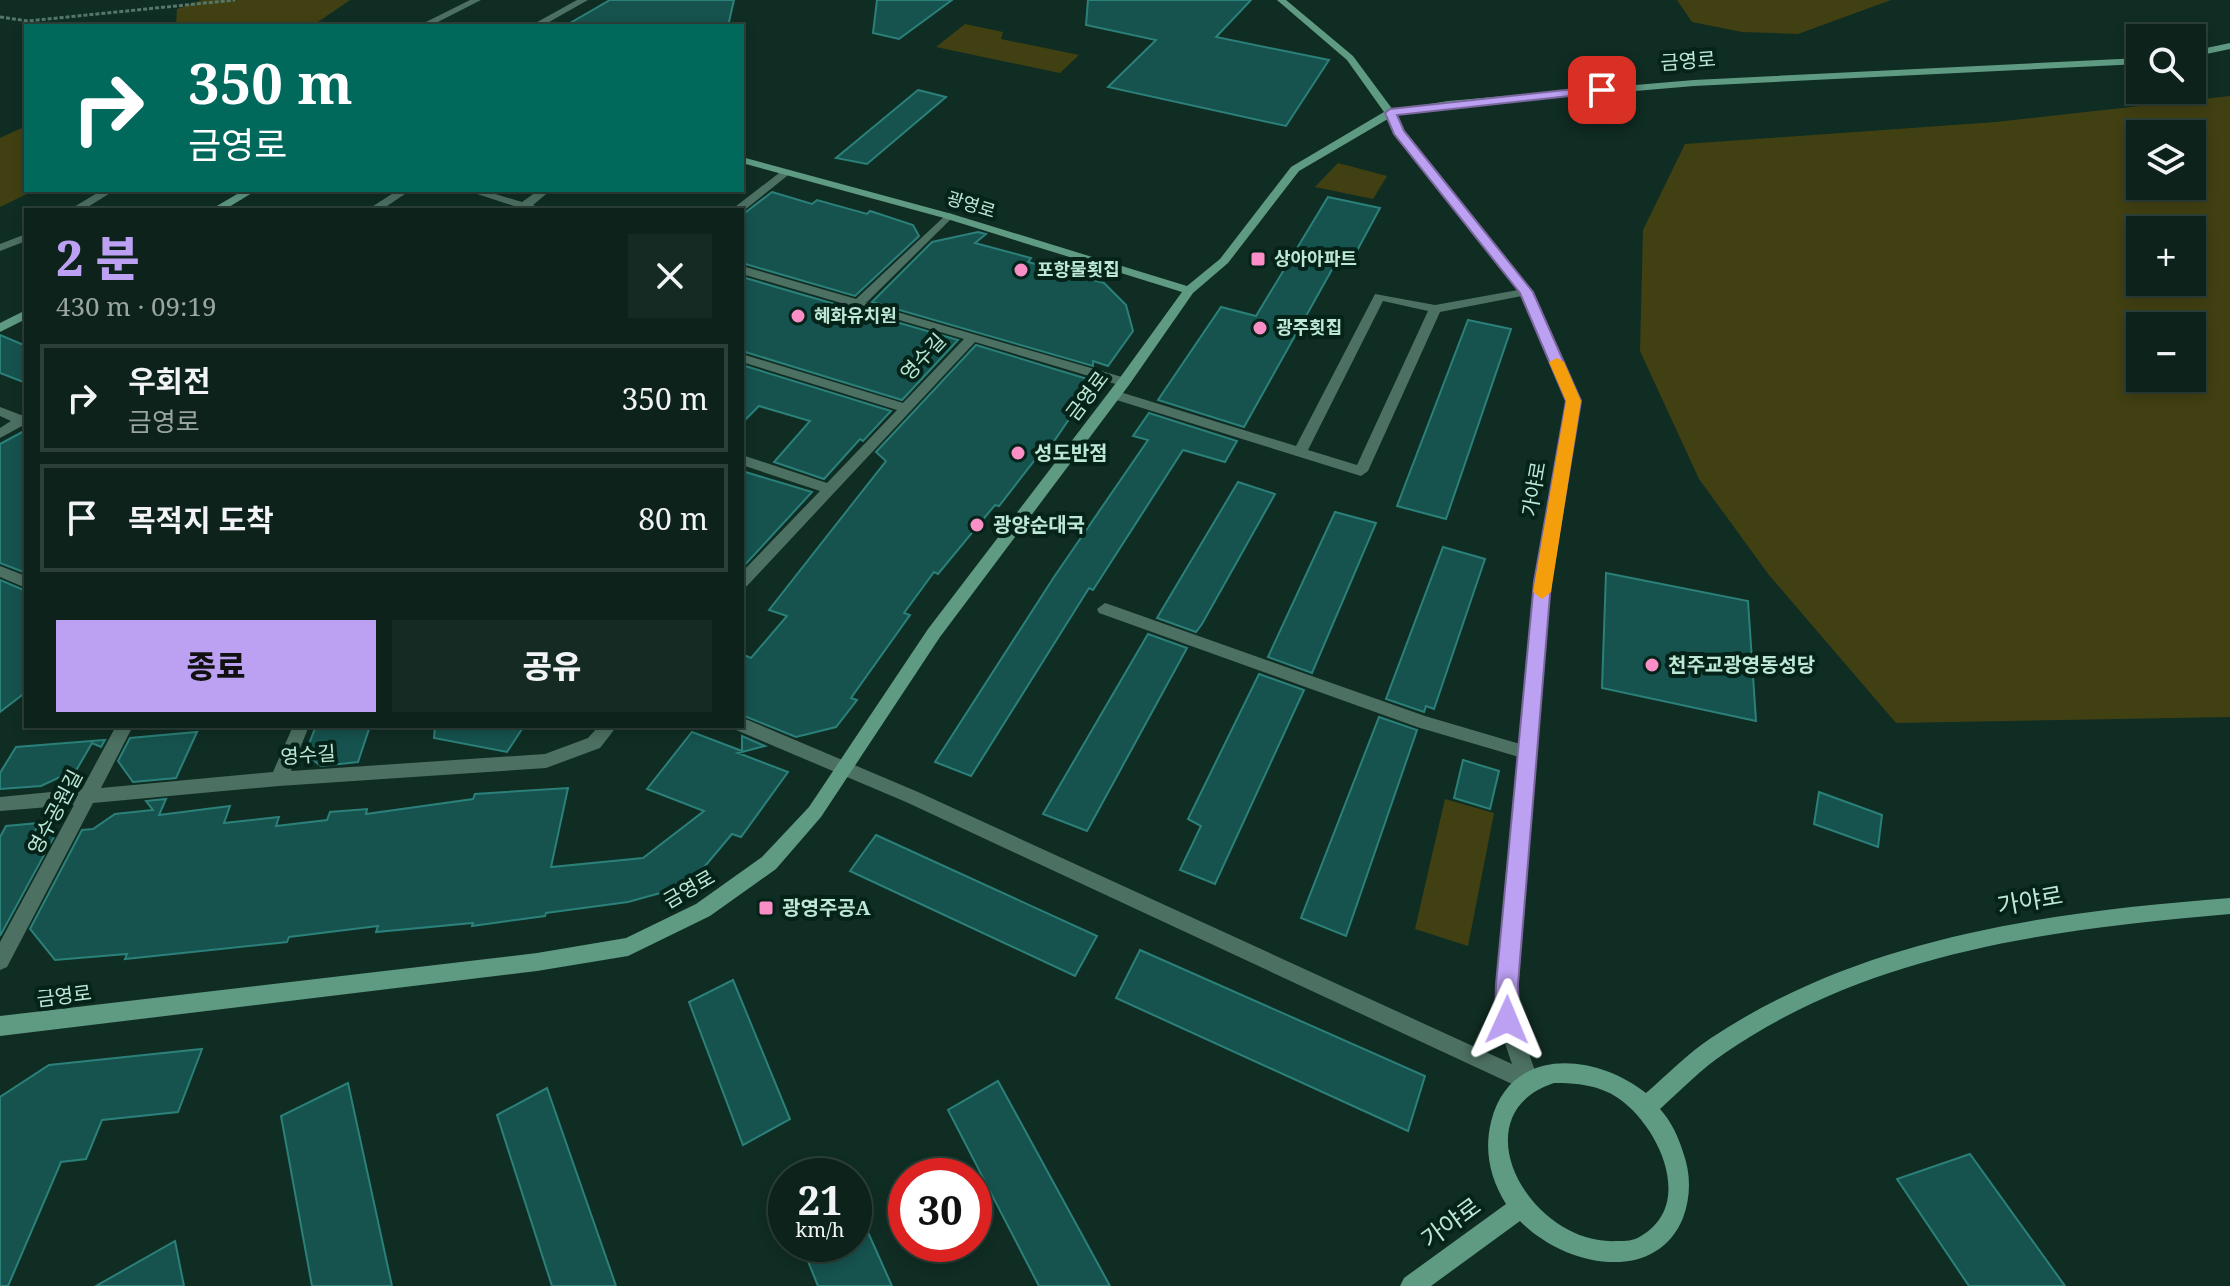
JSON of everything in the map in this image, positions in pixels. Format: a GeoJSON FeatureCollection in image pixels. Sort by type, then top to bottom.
{"type":"FeatureCollection","features":[{"type":"Feature","properties":{"kind":"street"},"geometry":{"type":"LineString","coordinates":[[427,24],[477,0]]}},
{"type":"Feature","properties":{"kind":"street"},"geometry":{"type":"LineString","coordinates":[[539,24],[584,0]]}},
{"type":"Feature","properties":{"kind":"street","name":"가야로"},"geometry":{"type":"LineString","coordinates":[[1281,0],[1350,58],[1390,113],[1398,131],[1526,292],[1573,401],[1543,582],[1507,984],[1507,1020],[1529,1082]]}},
{"type":"Feature","properties":{"kind":"street"},"geometry":{"type":"LineString","coordinates":[[2206,51],[2230,46]]}},
{"type":"Feature","properties":{"kind":"street","name":"금영로"},"geometry":{"type":"LineString","coordinates":[[0,1026],[521,964],[628,947],[703,910],[769,863],[815,812],[842,766],[934,633],[1120,389],[1189,290],[1224,261],[1295,169],[1390,113],[1448,104],[1709,82],[2126,62]]}},
{"type":"Feature","properties":{"kind":"street","name":"광영로"},"geometry":{"type":"LineString","coordinates":[[744,161],[948,216],[1189,290]]}},
{"type":"Feature","properties":{"kind":"street"},"geometry":{"type":"LineString","coordinates":[[740,208],[787,172]]}},
{"type":"Feature","properties":{"kind":"street"},"geometry":{"type":"LineString","coordinates":[[78,208],[106,192]]}},
{"type":"Feature","properties":{"kind":"street"},"geometry":{"type":"LineString","coordinates":[[220,208],[248,192]]}},
{"type":"Feature","properties":{"kind":"street"},"geometry":{"type":"LineString","coordinates":[[376,208],[403,192]]}},
{"type":"Feature","properties":{"kind":"street"},"geometry":{"type":"LineString","coordinates":[[477,192],[531,208]]}},
{"type":"Feature","properties":{"kind":"street"},"geometry":{"type":"LineString","coordinates":[[524,206],[543,192]]}},
{"type":"Feature","properties":{"kind":"street"},"geometry":{"type":"LineString","coordinates":[[858,304],[948,216]]}},
{"type":"Feature","properties":{"kind":"street"},"geometry":{"type":"LineString","coordinates":[[0,248],[24,238]]}},
{"type":"Feature","properties":{"kind":"street","name":"영수길"},"geometry":{"type":"LineString","coordinates":[[744,271],[972,338],[744,580]]}},
{"type":"Feature","properties":{"kind":"street"},"geometry":{"type":"LineString","coordinates":[[1300,452],[1379,297],[1435,309],[1526,292]]}},
{"type":"Feature","properties":{"kind":"street"},"geometry":{"type":"LineString","coordinates":[[972,338],[1361,471],[1435,309]]}},
{"type":"Feature","properties":{"kind":"street"},"geometry":{"type":"LineString","coordinates":[[0,328],[24,315]]}},
{"type":"Feature","properties":{"kind":"street"},"geometry":{"type":"LineString","coordinates":[[744,359],[905,408]]}},
{"type":"Feature","properties":{"kind":"street"},"geometry":{"type":"LineString","coordinates":[[0,411],[24,421]]}},
{"type":"Feature","properties":{"kind":"street"},"geometry":{"type":"LineString","coordinates":[[0,434],[24,422]]}},
{"type":"Feature","properties":{"kind":"street"},"geometry":{"type":"LineString","coordinates":[[744,461],[829,489]]}},
{"type":"Feature","properties":{"kind":"street"},"geometry":{"type":"LineString","coordinates":[[0,571],[24,581]]}},
{"type":"Feature","properties":{"kind":"street"},"geometry":{"type":"LineString","coordinates":[[1105,609],[1423,722],[1528,753]]}},
{"type":"Feature","properties":{"kind":"street"},"geometry":{"type":"LineString","coordinates":[[744,726],[842,766],[1529,1082]]}},
{"type":"Feature","properties":{"kind":"street","name":"영수공원길"},"geometry":{"type":"LineString","coordinates":[[0,961],[124,728]]}},
{"type":"Feature","properties":{"kind":"street"},"geometry":{"type":"LineString","coordinates":[[279,779],[300,728]]}},
{"type":"Feature","properties":{"kind":"street","name":"영수길"},"geometry":{"type":"LineString","coordinates":[[0,804],[279,779],[546,761],[594,743],[607,728]]}},
{"type":"Feature","properties":{"kind":"street","name":"가야로"},"geometry":{"type":"LineString","coordinates":[[1645,1108],[1718,1046],[1784,1007],[1898,961],[2017,929],[2140,912],[2230,906]]}},
{"type":"Feature","properties":{"kind":"street"},"geometry":{"type":"LineString","coordinates":[[1554,1073],[1581,1073],[1610,1082],[1645,1108],[1674,1151],[1680,1181],[1678,1210],[1664,1233],[1642,1249],[1613,1256],[1582,1250],[1551,1235],[1522,1206],[1507,1183],[1499,1152],[1500,1123],[1510,1099],[1529,1082],[1554,1073]]}},
{"type":"Feature","properties":{"kind":"street","name":"가야로"},"geometry":{"type":"LineString","coordinates":[[1412,1286],[1522,1206]]}},
{"type":"Feature","properties":{"kind":"path"},"geometry":{"type":"LineString","coordinates":[[0,17],[28,21],[235,0]]}},
{"type":"Feature","properties":{"kind":"shaded area"},"geometry":{"type":"Polygon","coordinates":[[[202,0],[350,0],[315,24],[176,24],[177,9],[202,0]]]}},
{"type":"Feature","properties":{"kind":"shaded area"},"geometry":{"type":"Polygon","coordinates":[[[1677,0],[1891,0],[1798,34],[1742,32],[1692,22],[1677,0]]]}},
{"type":"Feature","properties":{"kind":"shaded area"},"geometry":{"type":"Polygon","coordinates":[[[965,24],[1003,32],[1001,39],[1079,55],[1060,73],[936,47],[965,24]]]}},
{"type":"Feature","properties":{"kind":"shaded area"},"geometry":{"type":"Polygon","coordinates":[[[2230,96],[2230,717],[1896,723],[1769,575],[1699,479],[1640,351],[1643,230],[1685,144],[1996,122],[2158,104],[2206,104],[2206,99],[2230,96]]]}},
{"type":"Feature","properties":{"kind":"shaded area"},"geometry":{"type":"Polygon","coordinates":[[[24,127],[24,192],[31,192],[0,207],[0,138],[24,127]]]}},
{"type":"Feature","properties":{"kind":"shaded area"},"geometry":{"type":"Polygon","coordinates":[[[1338,163],[1387,176],[1373,199],[1315,187],[1338,163]]]}},
{"type":"Feature","properties":{"kind":"shaded area"},"geometry":{"type":"Polygon","coordinates":[[[1445,799],[1494,813],[1468,946],[1415,929],[1445,799]]]}},
{"type":"Feature","properties":{"kind":"building"},"geometry":{"type":"Polygon","coordinates":[[[610,0],[734,0],[728,24],[568,24],[610,0]]]}},
{"type":"Feature","properties":{"kind":"building"},"geometry":{"type":"Polygon","coordinates":[[[877,0],[952,0],[899,39],[873,33],[877,0]]]}},
{"type":"Feature","properties":{"kind":"building"},"geometry":{"type":"Polygon","coordinates":[[[1088,0],[1251,0],[1216,37],[1329,60],[1286,126],[1108,87],[1156,40],[1086,25],[1088,0]]]}},
{"type":"Feature","properties":{"kind":"building"},"geometry":{"type":"Polygon","coordinates":[[[918,90],[946,97],[867,164],[836,158],[918,90]]]}},
{"type":"Feature","properties":{"kind":"building"},"geometry":{"type":"Polygon","coordinates":[[[772,192],[812,204],[817,200],[867,214],[870,211],[913,225],[919,236],[855,296],[744,264],[744,213],[772,192]]]}},
{"type":"Feature","properties":{"kind":"building"},"geometry":{"type":"Polygon","coordinates":[[[1328,197],[1380,208],[1352,260],[1339,257],[1244,427],[1158,400],[1221,307],[1256,316],[1328,197]]]}},
{"type":"Feature","properties":{"kind":"building"},"geometry":{"type":"Polygon","coordinates":[[[978,232],[986,234],[975,243],[1031,258],[1028,262],[1104,283],[1126,305],[1133,331],[1108,366],[1093,361],[1093,366],[872,302],[932,242],[978,232]]]}},
{"type":"Feature","properties":{"kind":"building"},"geometry":{"type":"Polygon","coordinates":[[[744,278],[958,340],[902,400],[744,352],[744,278]]]}},
{"type":"Feature","properties":{"kind":"building"},"geometry":{"type":"Polygon","coordinates":[[[1468,320],[1511,329],[1446,519],[1397,506],[1468,320]]]}},
{"type":"Feature","properties":{"kind":"building"},"geometry":{"type":"Polygon","coordinates":[[[0,335],[24,345],[24,382],[0,373],[0,335]]]}},
{"type":"Feature","properties":{"kind":"building"},"geometry":{"type":"Polygon","coordinates":[[[976,345],[1094,381],[1094,394],[1079,417],[1072,415],[1052,444],[1048,443],[999,506],[995,505],[938,574],[934,572],[904,613],[910,615],[851,698],[857,700],[836,727],[796,737],[744,716],[744,655],[751,658],[787,616],[769,610],[886,461],[876,452],[976,345]]]}},
{"type":"Feature","properties":{"kind":"building"},"geometry":{"type":"Polygon","coordinates":[[[744,366],[891,411],[863,441],[860,439],[824,479],[774,462],[810,421],[759,406],[744,421],[744,366]]]}},
{"type":"Feature","properties":{"kind":"building"},"geometry":{"type":"Polygon","coordinates":[[[1149,413],[1237,441],[1225,462],[1183,450],[1093,590],[1089,588],[971,776],[935,762],[1054,577],[1148,440],[1133,436],[1149,413]]]}},
{"type":"Feature","properties":{"kind":"building"},"geometry":{"type":"Polygon","coordinates":[[[24,431],[24,572],[0,563],[0,444],[24,431]]]}},
{"type":"Feature","properties":{"kind":"building"},"geometry":{"type":"Polygon","coordinates":[[[744,472],[812,492],[744,566],[744,472]]]}},
{"type":"Feature","properties":{"kind":"building"},"geometry":{"type":"Polygon","coordinates":[[[1238,482],[1275,494],[1202,624],[1196,632],[1157,618],[1238,482]]]}},
{"type":"Feature","properties":{"kind":"building"},"geometry":{"type":"Polygon","coordinates":[[[1335,512],[1376,523],[1312,673],[1268,657],[1335,512]]]}},
{"type":"Feature","properties":{"kind":"building"},"geometry":{"type":"Polygon","coordinates":[[[1443,547],[1485,559],[1434,709],[1426,706],[1424,712],[1386,699],[1443,547]]]}},
{"type":"Feature","properties":{"kind":"building"},"geometry":{"type":"Polygon","coordinates":[[[1606,573],[1748,601],[1756,721],[1602,688],[1606,573]]]}},
{"type":"Feature","properties":{"kind":"building"},"geometry":{"type":"Polygon","coordinates":[[[0,580],[24,590],[24,694],[0,712],[0,580]]]}},
{"type":"Feature","properties":{"kind":"building"},"geometry":{"type":"Polygon","coordinates":[[[1148,634],[1187,648],[1087,831],[1043,814],[1148,634]]]}},
{"type":"Feature","properties":{"kind":"building"},"geometry":{"type":"Polygon","coordinates":[[[1259,674],[1304,690],[1215,884],[1180,870],[1201,826],[1188,819],[1259,674]]]}},
{"type":"Feature","properties":{"kind":"building"},"geometry":{"type":"Polygon","coordinates":[[[1379,717],[1417,730],[1346,936],[1301,918],[1379,717]]]}},
{"type":"Feature","properties":{"kind":"building"},"geometry":{"type":"Polygon","coordinates":[[[315,728],[369,728],[358,762],[321,766],[305,754],[315,728]]]}},
{"type":"Feature","properties":{"kind":"building"},"geometry":{"type":"Polygon","coordinates":[[[435,728],[523,728],[507,752],[434,738],[435,728]]]}},
{"type":"Feature","properties":{"kind":"building"},"geometry":{"type":"Polygon","coordinates":[[[197,732],[176,778],[133,782],[118,761],[130,738],[197,732]]]}},
{"type":"Feature","properties":{"kind":"building"},"geometry":{"type":"Polygon","coordinates":[[[692,732],[742,751],[742,736],[765,746],[738,753],[788,772],[741,837],[732,834],[689,885],[628,902],[472,926],[473,923],[376,932],[378,926],[289,937],[287,942],[125,959],[127,954],[55,960],[30,929],[82,830],[93,829],[115,814],[153,810],[146,801],[166,799],[159,815],[230,806],[224,823],[279,817],[276,826],[327,820],[330,812],[367,809],[366,814],[473,799],[475,794],[568,788],[551,867],[643,858],[704,811],[647,789],[692,732]]]}},
{"type":"Feature","properties":{"kind":"building"},"geometry":{"type":"Polygon","coordinates":[[[105,740],[101,747],[92,743],[77,769],[41,786],[0,789],[0,773],[16,747],[105,740]]]}},
{"type":"Feature","properties":{"kind":"building"},"geometry":{"type":"Polygon","coordinates":[[[1463,760],[1499,771],[1490,809],[1454,798],[1463,760]]]}},
{"type":"Feature","properties":{"kind":"building"},"geometry":{"type":"Polygon","coordinates":[[[1819,792],[1882,815],[1878,847],[1814,824],[1819,792]]]}},
{"type":"Feature","properties":{"kind":"building"},"geometry":{"type":"Polygon","coordinates":[[[39,823],[33,835],[56,833],[0,936],[0,837],[6,826],[39,823]]]}},
{"type":"Feature","properties":{"kind":"building"},"geometry":{"type":"Polygon","coordinates":[[[876,835],[1097,936],[1075,976],[850,871],[876,835]]]}},
{"type":"Feature","properties":{"kind":"building"},"geometry":{"type":"Polygon","coordinates":[[[1140,950],[1425,1076],[1408,1131],[1116,998],[1140,950]]]}},
{"type":"Feature","properties":{"kind":"building"},"geometry":{"type":"Polygon","coordinates":[[[733,980],[790,1119],[743,1145],[689,1002],[733,980]]]}},
{"type":"Feature","properties":{"kind":"building"},"geometry":{"type":"Polygon","coordinates":[[[202,1049],[178,1112],[102,1120],[86,1159],[61,1162],[8,1286],[0,1286],[0,1097],[49,1065],[202,1049]]]}},
{"type":"Feature","properties":{"kind":"building"},"geometry":{"type":"Polygon","coordinates":[[[998,1081],[1110,1286],[1039,1286],[992,1195],[992,1158],[973,1158],[948,1110],[998,1081]]]}},
{"type":"Feature","properties":{"kind":"building"},"geometry":{"type":"Polygon","coordinates":[[[348,1083],[392,1286],[312,1286],[281,1116],[348,1083]]]}},
{"type":"Feature","properties":{"kind":"building"},"geometry":{"type":"Polygon","coordinates":[[[547,1088],[616,1286],[552,1286],[497,1115],[547,1088]]]}},
{"type":"Feature","properties":{"kind":"building"},"geometry":{"type":"Polygon","coordinates":[[[1970,1154],[2065,1286],[1969,1286],[1897,1179],[1970,1154]]]}},
{"type":"Feature","properties":{"kind":"building"},"geometry":{"type":"Polygon","coordinates":[[[175,1241],[184,1286],[96,1286],[175,1241]]]}},
{"type":"Feature","properties":{"kind":"building"},"geometry":{"type":"Polygon","coordinates":[[[872,1241],[892,1286],[818,1286],[808,1262],[872,1262],[872,1241]]]}},
{"type":"Feature","properties":{"kind":"slow traffic"},"geometry":{"type":"LineString","coordinates":[[1542,592],[1573,401],[1557,362]]}},
{"type":"Feature","properties":{"kind":"place","name":"상아아파트"},"geometry":{"type":"Point","coordinates":[1258,259]}},
{"type":"Feature","properties":{"kind":"place","name":"포항물횟집"},"geometry":{"type":"Point","coordinates":[1021,270]}},
{"type":"Feature","properties":{"kind":"place","name":"혜화유치원"},"geometry":{"type":"Point","coordinates":[798,316]}},
{"type":"Feature","properties":{"kind":"place","name":"광주횟집"},"geometry":{"type":"Point","coordinates":[1260,328]}},
{"type":"Feature","properties":{"kind":"place","name":"성도반점"},"geometry":{"type":"Point","coordinates":[1018,453]}},
{"type":"Feature","properties":{"kind":"place","name":"광양순대국"},"geometry":{"type":"Point","coordinates":[977,525]}},
{"type":"Feature","properties":{"kind":"place","name":"천주교광영동성당"},"geometry":{"type":"Point","coordinates":[1652,665]}},
{"type":"Feature","properties":{"kind":"place","name":"광영주공A"},"geometry":{"type":"Point","coordinates":[766,908]}},
{"type":"Feature","properties":{"kind":"route"},"geometry":{"type":"LineString","coordinates":[[1507,1020],[1507,984],[1543,582],[1573,401],[1526,292],[1398,131],[1390,113],[1448,104],[1602,90]]}}]}
